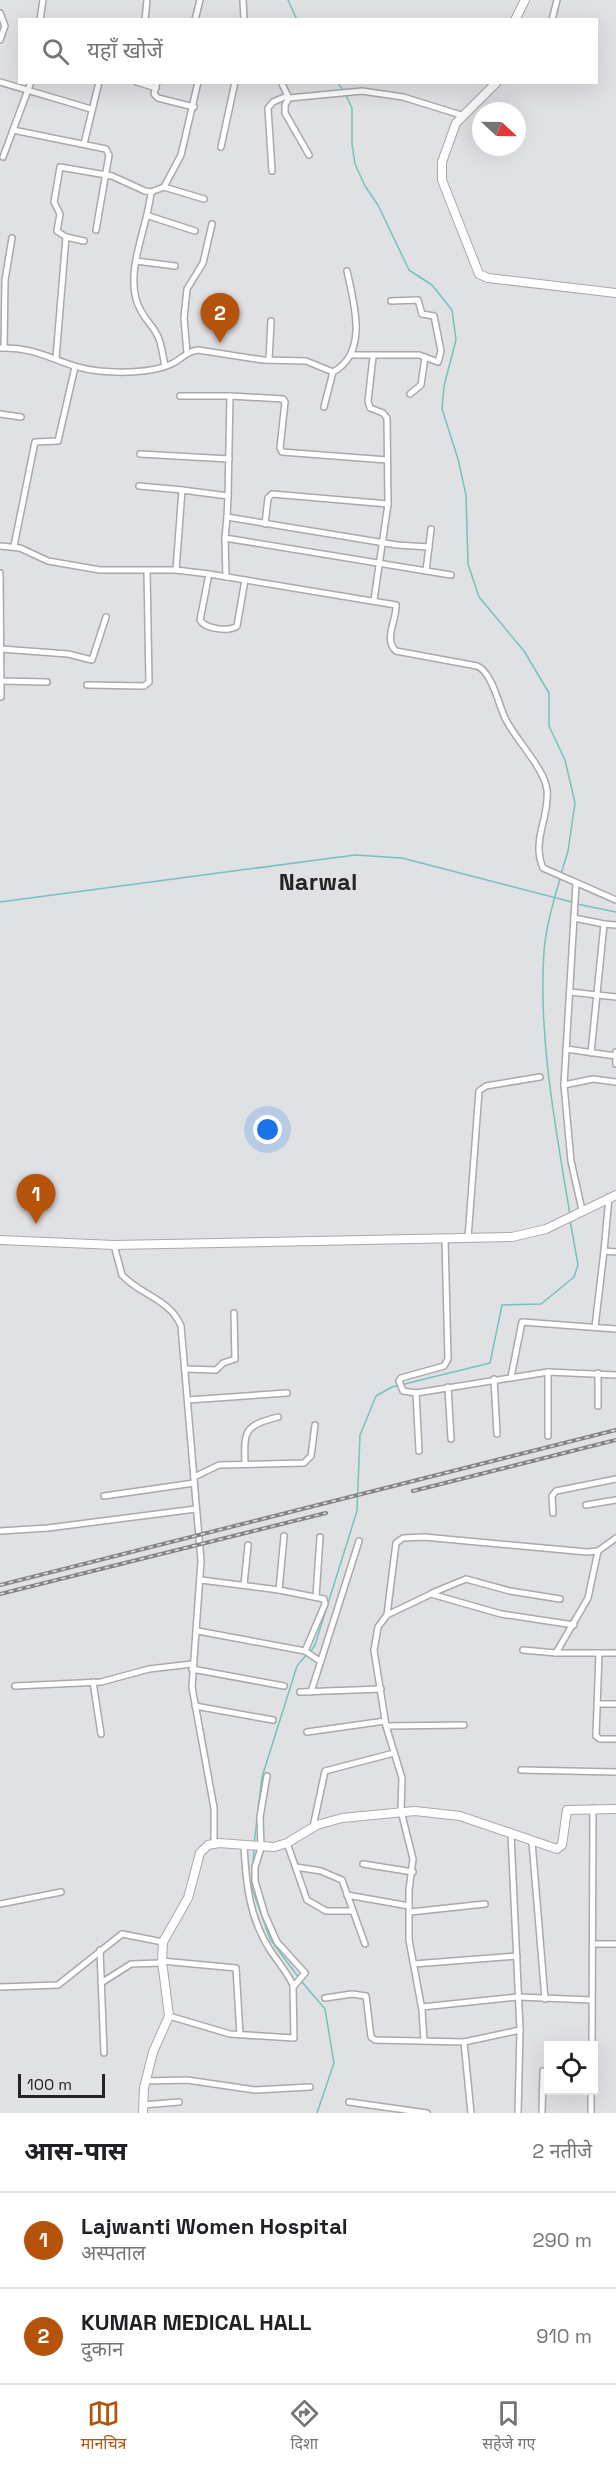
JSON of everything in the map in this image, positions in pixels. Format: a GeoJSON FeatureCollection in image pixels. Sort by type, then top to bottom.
{"type":"FeatureCollection","features":[{"type":"Feature","properties":{"kind":"street"},"geometry":{"type":"LineString","coordinates":[[40,18],[43,0]]}},
{"type":"Feature","properties":{"kind":"street"},"geometry":{"type":"LineString","coordinates":[[146,18],[147,0]]}},
{"type":"Feature","properties":{"kind":"street"},"geometry":{"type":"LineString","coordinates":[[196,18],[200,0]]}},
{"type":"Feature","properties":{"kind":"street"},"geometry":{"type":"LineString","coordinates":[[243,0],[244,18]]}},
{"type":"Feature","properties":{"kind":"street"},"geometry":{"type":"LineString","coordinates":[[516,18],[525,0]]}},
{"type":"Feature","properties":{"kind":"street"},"geometry":{"type":"LineString","coordinates":[[552,18],[557,0]]}},
{"type":"Feature","properties":{"kind":"street"},"geometry":{"type":"LineString","coordinates":[[0,14],[5,27],[0,40]]}},
{"type":"Feature","properties":{"kind":"street"},"geometry":{"type":"LineString","coordinates":[[0,82],[91,109]]}},
{"type":"Feature","properties":{"kind":"street"},"geometry":{"type":"LineString","coordinates":[[3,157],[31,84]]}},
{"type":"Feature","properties":{"kind":"street"},"geometry":{"type":"LineString","coordinates":[[84,144],[98,84]]}},
{"type":"Feature","properties":{"kind":"street"},"geometry":{"type":"LineString","coordinates":[[164,187],[181,155],[198,84]]}},
{"type":"Feature","properties":{"kind":"street"},"geometry":{"type":"LineString","coordinates":[[221,147],[235,84]]}},
{"type":"Feature","properties":{"kind":"street"},"geometry":{"type":"LineString","coordinates":[[282,84],[288,97],[285,112],[309,155]]}},
{"type":"Feature","properties":{"kind":"street"},"geometry":{"type":"LineString","coordinates":[[495,84],[461,115],[448,140],[441,171],[445,189],[480,274],[488,278],[616,293]]}},
{"type":"Feature","properties":{"kind":"street"},"geometry":{"type":"LineString","coordinates":[[157,85],[154,94],[158,98],[194,107]]}},
{"type":"Feature","properties":{"kind":"street"},"geometry":{"type":"LineString","coordinates":[[272,171],[268,108],[273,102],[288,97],[347,91],[403,97],[461,115]]}},
{"type":"Feature","properties":{"kind":"street"},"geometry":{"type":"LineString","coordinates":[[14,130],[108,151],[96,230]]}},
{"type":"Feature","properties":{"kind":"street"},"geometry":{"type":"LineString","coordinates":[[84,241],[66,237],[57,231],[60,214],[54,202],[59,169],[62,167],[106,175],[151,192],[164,187],[204,199]]}},
{"type":"Feature","properties":{"kind":"street"},"geometry":{"type":"LineString","coordinates":[[151,192],[149,216],[136,261],[136,298],[143,318],[158,336],[165,366]]}},
{"type":"Feature","properties":{"kind":"street"},"geometry":{"type":"LineString","coordinates":[[149,216],[195,231]]}},
{"type":"Feature","properties":{"kind":"street"},"geometry":{"type":"LineString","coordinates":[[187,353],[184,318],[187,289],[203,263],[212,224]]}},
{"type":"Feature","properties":{"kind":"street"},"geometry":{"type":"LineString","coordinates":[[12,237],[5,280],[2,348],[33,350],[75,367],[116,372],[165,366],[187,353],[198,350],[269,360],[306,361],[333,372]]}},
{"type":"Feature","properties":{"kind":"street"},"geometry":{"type":"LineString","coordinates":[[56,358],[66,237]]}},
{"type":"Feature","properties":{"kind":"street"},"geometry":{"type":"LineString","coordinates":[[136,261],[176,266]]}},
{"type":"Feature","properties":{"kind":"street"},"geometry":{"type":"LineString","coordinates":[[324,407],[333,372],[352,355],[356,318],[347,272]]}},
{"type":"Feature","properties":{"kind":"street"},"geometry":{"type":"LineString","coordinates":[[352,355],[425,357],[436,363],[441,354],[435,318],[422,314],[418,300],[391,301]]}},
{"type":"Feature","properties":{"kind":"street"},"geometry":{"type":"LineString","coordinates":[[269,360],[271,321]]}},
{"type":"Feature","properties":{"kind":"street"},"geometry":{"type":"LineString","coordinates":[[373,357],[368,401],[370,408],[384,413],[387,418],[388,504],[374,600]]}},
{"type":"Feature","properties":{"kind":"street"},"geometry":{"type":"LineString","coordinates":[[410,394],[421,385],[425,357]]}},
{"type":"Feature","properties":{"kind":"street"},"geometry":{"type":"LineString","coordinates":[[14,546],[35,442],[58,441],[75,367]]}},
{"type":"Feature","properties":{"kind":"street"},"geometry":{"type":"LineString","coordinates":[[180,396],[283,399],[285,402],[280,448],[282,452],[387,460]]}},
{"type":"Feature","properties":{"kind":"street"},"geometry":{"type":"LineString","coordinates":[[226,577],[225,538],[230,396]]}},
{"type":"Feature","properties":{"kind":"street"},"geometry":{"type":"LineString","coordinates":[[0,414],[21,417]]}},
{"type":"Feature","properties":{"kind":"street"},"geometry":{"type":"LineString","coordinates":[[140,454],[229,459]]}},
{"type":"Feature","properties":{"kind":"street"},"geometry":{"type":"LineString","coordinates":[[139,486],[228,496]]}},
{"type":"Feature","properties":{"kind":"street"},"geometry":{"type":"LineString","coordinates":[[176,570],[182,490]]}},
{"type":"Feature","properties":{"kind":"street"},"geometry":{"type":"LineString","coordinates":[[265,524],[268,498],[272,494],[388,504]]}},
{"type":"Feature","properties":{"kind":"street"},"geometry":{"type":"LineString","coordinates":[[227,517],[383,543],[429,547]]}},
{"type":"Feature","properties":{"kind":"street"},"geometry":{"type":"LineString","coordinates":[[426,571],[431,529]]}},
{"type":"Feature","properties":{"kind":"street"},"geometry":{"type":"LineString","coordinates":[[225,538],[451,575]]}},
{"type":"Feature","properties":{"kind":"street"},"geometry":{"type":"LineString","coordinates":[[0,546],[14,546],[48,561],[100,570],[147,572],[176,570],[396,605],[390,638],[396,651],[477,666],[485,672],[506,720],[545,782],[547,795],[539,843],[539,858],[543,868],[616,900]]}},
{"type":"Feature","properties":{"kind":"street"},"geometry":{"type":"LineString","coordinates":[[87,685],[144,686],[149,682],[147,572]]}},
{"type":"Feature","properties":{"kind":"street"},"geometry":{"type":"LineString","coordinates":[[0,573],[1,697]]}},
{"type":"Feature","properties":{"kind":"street"},"geometry":{"type":"LineString","coordinates":[[208,574],[200,620],[208,626],[231,630],[237,626],[245,580]]}},
{"type":"Feature","properties":{"kind":"street"},"geometry":{"type":"LineString","coordinates":[[1,648],[68,654],[92,660],[106,617]]}},
{"type":"Feature","properties":{"kind":"street"},"geometry":{"type":"LineString","coordinates":[[1,681],[47,682]]}},
{"type":"Feature","properties":{"kind":"street"},"geometry":{"type":"LineString","coordinates":[[576,884],[564,1085],[571,1161],[582,1210]]}},
{"type":"Feature","properties":{"kind":"street"},"geometry":{"type":"LineString","coordinates":[[574,918],[616,925]]}},
{"type":"Feature","properties":{"kind":"street"},"geometry":{"type":"LineString","coordinates":[[591,1053],[604,924]]}},
{"type":"Feature","properties":{"kind":"street"},"geometry":{"type":"LineString","coordinates":[[570,992],[616,997]]}},
{"type":"Feature","properties":{"kind":"street"},"geometry":{"type":"LineString","coordinates":[[566,1049],[616,1054],[616,1064]]}},
{"type":"Feature","properties":{"kind":"street"},"geometry":{"type":"LineString","coordinates":[[468,1238],[479,1090],[486,1086],[540,1077]]}},
{"type":"Feature","properties":{"kind":"street"},"geometry":{"type":"LineString","coordinates":[[564,1085],[593,1079],[616,1082]]}},
{"type":"Feature","properties":{"kind":"street"},"geometry":{"type":"LineString","coordinates":[[0,1240],[114,1245],[522,1236],[565,1221],[582,1210],[613,1196]]}},
{"type":"Feature","properties":{"kind":"street"},"geometry":{"type":"LineString","coordinates":[[595,1327],[613,1196]]}},
{"type":"Feature","properties":{"kind":"street"},"geometry":{"type":"LineString","coordinates":[[446,1238],[448,1359],[444,1366],[401,1378],[399,1381],[405,1393],[548,1372],[616,1374]]}},
{"type":"Feature","properties":{"kind":"street"},"geometry":{"type":"LineString","coordinates":[[114,1245],[122,1275],[164,1304],[178,1319],[188,1400],[201,1581],[198,1631],[192,1667],[195,1706],[214,1808],[214,1843]]}},
{"type":"Feature","properties":{"kind":"street"},"geometry":{"type":"LineString","coordinates":[[604,1251],[616,1252]]}},
{"type":"Feature","properties":{"kind":"street"},"geometry":{"type":"LineString","coordinates":[[185,1369],[216,1371],[223,1362],[235,1359],[234,1313]]}},
{"type":"Feature","properties":{"kind":"street"},"geometry":{"type":"LineString","coordinates":[[512,1377],[522,1322],[616,1329]]}},
{"type":"Feature","properties":{"kind":"street"},"geometry":{"type":"LineString","coordinates":[[548,1372],[548,1436]]}},
{"type":"Feature","properties":{"kind":"street"},"geometry":{"type":"LineString","coordinates":[[598,1373],[598,1406]]}},
{"type":"Feature","properties":{"kind":"street"},"geometry":{"type":"LineString","coordinates":[[494,1379],[497,1434]]}},
{"type":"Feature","properties":{"kind":"street"},"geometry":{"type":"LineString","coordinates":[[448,1386],[451,1439]]}},
{"type":"Feature","properties":{"kind":"street"},"geometry":{"type":"LineString","coordinates":[[188,1400],[286,1393]]}},
{"type":"Feature","properties":{"kind":"street"},"geometry":{"type":"LineString","coordinates":[[416,1393],[419,1451]]}},
{"type":"Feature","properties":{"kind":"street"},"geometry":{"type":"LineString","coordinates":[[244,1464],[244,1444],[248,1430],[255,1423],[278,1417]]}},
{"type":"Feature","properties":{"kind":"street"},"geometry":{"type":"LineString","coordinates":[[104,1496],[194,1480],[219,1465],[286,1465],[308,1461],[313,1445],[315,1425]]}},
{"type":"Feature","properties":{"kind":"street"},"geometry":{"type":"LineString","coordinates":[[553,1513],[552,1496],[556,1491],[616,1479]]}},
{"type":"Feature","properties":{"kind":"street"},"geometry":{"type":"LineString","coordinates":[[586,1505],[616,1500]]}},
{"type":"Feature","properties":{"kind":"street"},"geometry":{"type":"LineString","coordinates":[[0,1531],[48,1528],[196,1509]]}},
{"type":"Feature","properties":{"kind":"street"},"geometry":{"type":"LineString","coordinates":[[279,1590],[284,1536]]}},
{"type":"Feature","properties":{"kind":"street"},"geometry":{"type":"LineString","coordinates":[[316,1597],[320,1537]]}},
{"type":"Feature","properties":{"kind":"street"},"geometry":{"type":"LineString","coordinates":[[387,1615],[394,1548],[403,1538],[438,1538],[500,1546],[587,1552],[598,1551],[616,1538]]}},
{"type":"Feature","properties":{"kind":"street"},"geometry":{"type":"LineString","coordinates":[[311,1692],[317,1659],[359,1541]]}},
{"type":"Feature","properties":{"kind":"street"},"geometry":{"type":"LineString","coordinates":[[244,1585],[248,1545]]}},
{"type":"Feature","properties":{"kind":"street"},"geometry":{"type":"LineString","coordinates":[[556,1653],[588,1598],[598,1551]]}},
{"type":"Feature","properties":{"kind":"street"},"geometry":{"type":"LineString","coordinates":[[424,2041],[422,2007],[409,1933],[409,1890],[413,1859],[401,1811],[402,1778],[386,1723],[374,1650],[378,1627],[387,1615],[466,1579],[510,1591],[560,1599]]}},
{"type":"Feature","properties":{"kind":"street"},"geometry":{"type":"LineString","coordinates":[[201,1581],[279,1590],[316,1597],[326,1602],[306,1652]]}},
{"type":"Feature","properties":{"kind":"street"},"geometry":{"type":"LineString","coordinates":[[431,1594],[501,1614],[574,1625]]}},
{"type":"Feature","properties":{"kind":"street"},"geometry":{"type":"LineString","coordinates":[[198,1631],[306,1652],[317,1659]]}},
{"type":"Feature","properties":{"kind":"street"},"geometry":{"type":"LineString","coordinates":[[523,1650],[556,1653],[616,1653]]}},
{"type":"Feature","properties":{"kind":"street"},"geometry":{"type":"LineString","coordinates":[[599,1653],[597,1736],[600,1739],[616,1739]]}},
{"type":"Feature","properties":{"kind":"street"},"geometry":{"type":"LineString","coordinates":[[15,1686],[93,1682],[149,1669],[192,1667],[284,1686]]}},
{"type":"Feature","properties":{"kind":"street"},"geometry":{"type":"LineString","coordinates":[[93,1682],[101,1734]]}},
{"type":"Feature","properties":{"kind":"street"},"geometry":{"type":"LineString","coordinates":[[300,1692],[381,1689]]}},
{"type":"Feature","properties":{"kind":"street"},"geometry":{"type":"LineString","coordinates":[[597,1704],[616,1704]]}},
{"type":"Feature","properties":{"kind":"street"},"geometry":{"type":"LineString","coordinates":[[195,1706],[273,1720]]}},
{"type":"Feature","properties":{"kind":"street"},"geometry":{"type":"LineString","coordinates":[[307,1732],[386,1723],[464,1725]]}},
{"type":"Feature","properties":{"kind":"street"},"geometry":{"type":"LineString","coordinates":[[313,1827],[325,1771],[394,1753]]}},
{"type":"Feature","properties":{"kind":"street"},"geometry":{"type":"LineString","coordinates":[[521,1770],[616,1772]]}},
{"type":"Feature","properties":{"kind":"street"},"geometry":{"type":"LineString","coordinates":[[267,1776],[260,1817],[255,1875],[265,1915],[282,1948],[304,1971],[303,1977],[294,1984]]}},
{"type":"Feature","properties":{"kind":"street"},"geometry":{"type":"LineString","coordinates":[[592,2041],[593,1808]]}},
{"type":"Feature","properties":{"kind":"street"},"geometry":{"type":"LineString","coordinates":[[179,2102],[143,2109],[145,2081],[153,2052],[169,2016],[162,1962],[163,1942],[190,1892],[200,1853],[208,1845],[214,1843],[259,1848],[287,1843],[313,1827],[359,1815],[401,1811],[452,1814],[559,1849],[562,1845],[567,1810],[616,1809]]}},
{"type":"Feature","properties":{"kind":"street"},"geometry":{"type":"LineString","coordinates":[[511,1834],[520,2030],[518,2113]]}},
{"type":"Feature","properties":{"kind":"street"},"geometry":{"type":"LineString","coordinates":[[532,1842],[545,1999]]}},
{"type":"Feature","properties":{"kind":"street"},"geometry":{"type":"LineString","coordinates":[[287,1843],[307,1900],[326,1911],[352,1911]]}},
{"type":"Feature","properties":{"kind":"street"},"geometry":{"type":"LineString","coordinates":[[169,2016],[240,2035],[294,2038],[294,1984],[270,1949],[253,1914],[245,1881],[245,1846]]}},
{"type":"Feature","properties":{"kind":"street"},"geometry":{"type":"LineString","coordinates":[[363,1864],[413,1872]]}},
{"type":"Feature","properties":{"kind":"street"},"geometry":{"type":"LineString","coordinates":[[296,1867],[321,1871],[340,1878],[365,1944]]}},
{"type":"Feature","properties":{"kind":"street"},"geometry":{"type":"LineString","coordinates":[[0,1904],[61,1892]]}},
{"type":"Feature","properties":{"kind":"street"},"geometry":{"type":"LineString","coordinates":[[347,1895],[410,1909],[485,1904]]}},
{"type":"Feature","properties":{"kind":"street"},"geometry":{"type":"LineString","coordinates":[[0,1987],[57,1985],[122,1934],[163,1942]]}},
{"type":"Feature","properties":{"kind":"street"},"geometry":{"type":"LineString","coordinates":[[593,1944],[616,1944]]}},
{"type":"Feature","properties":{"kind":"street"},"geometry":{"type":"LineString","coordinates":[[100,1950],[104,2053]]}},
{"type":"Feature","properties":{"kind":"street"},"geometry":{"type":"LineString","coordinates":[[414,1964],[517,1956]]}},
{"type":"Feature","properties":{"kind":"street"},"geometry":{"type":"LineString","coordinates":[[101,1983],[130,1964],[162,1962],[236,1968],[240,2035]]}},
{"type":"Feature","properties":{"kind":"street"},"geometry":{"type":"LineString","coordinates":[[325,1998],[352,1994],[366,1996],[372,2039],[464,2042],[520,2030]]}},
{"type":"Feature","properties":{"kind":"street"},"geometry":{"type":"LineString","coordinates":[[422,2007],[518,1997],[592,2000]]}},
{"type":"Feature","properties":{"kind":"street"},"geometry":{"type":"LineString","coordinates":[[464,2042],[471,2113]]}},
{"type":"Feature","properties":{"kind":"street"},"geometry":{"type":"LineString","coordinates":[[542,2113],[543,2071]]}},
{"type":"Feature","properties":{"kind":"street"},"geometry":{"type":"LineString","coordinates":[[145,2081],[187,2080],[255,2090],[310,2087]]}},
{"type":"Feature","properties":{"kind":"street"},"geometry":{"type":"LineString","coordinates":[[591,2095],[591,2113]]}},
{"type":"Feature","properties":{"kind":"street"},"geometry":{"type":"LineString","coordinates":[[348,2102],[427,2113]]}},
{"type":"Feature","properties":{"kind":"waterway"},"geometry":{"type":"LineString","coordinates":[[288,0],[296,18]]}},
{"type":"Feature","properties":{"kind":"waterway"},"geometry":{"type":"LineString","coordinates":[[339,84],[344,91]]}},
{"type":"Feature","properties":{"kind":"waterway"},"geometry":{"type":"LineString","coordinates":[[346,95],[352,108],[352,144],[355,164],[365,186],[378,205],[409,270],[432,285],[452,310],[456,340],[444,386],[442,409],[458,459],[466,495],[468,564],[479,597],[524,651],[549,693],[549,726],[565,760],[575,803],[568,851],[561,874]]}},
{"type":"Feature","properties":{"kind":"waterway"},"geometry":{"type":"LineString","coordinates":[[0,902],[355,855],[402,858],[572,902]]}},
{"type":"Feature","properties":{"kind":"waterway"},"geometry":{"type":"LineString","coordinates":[[560,879],[545,942],[543,984],[546,1050],[570,1215]]}},
{"type":"Feature","properties":{"kind":"waterway"},"geometry":{"type":"LineString","coordinates":[[577,904],[616,912]]}},
{"type":"Feature","properties":{"kind":"waterway"},"geometry":{"type":"LineString","coordinates":[[311,1651],[315,1645],[357,1511],[360,1435],[376,1396],[392,1387],[490,1363],[502,1305],[541,1304],[574,1277],[578,1265],[570,1220]]}},
{"type":"Feature","properties":{"kind":"waterway"},"geometry":{"type":"LineString","coordinates":[[254,1844],[262,1777],[297,1666],[307,1654]]}},
{"type":"Feature","properties":{"kind":"waterway"},"geometry":{"type":"LineString","coordinates":[[253,1865],[254,1849]]}},
{"type":"Feature","properties":{"kind":"waterway"},"geometry":{"type":"LineString","coordinates":[[252,1879],[252,1888],[270,1939],[299,1978]]}},
{"type":"Feature","properties":{"kind":"waterway"},"geometry":{"type":"LineString","coordinates":[[302,1982],[325,2009],[334,2063],[317,2113]]}},
{"type":"Feature","properties":{"kind":"railway"},"geometry":{"type":"LineString","coordinates":[[0,1585],[616,1430]]}},
{"type":"Feature","properties":{"kind":"railway"},"geometry":{"type":"LineString","coordinates":[[413,1491],[616,1440]]}},
{"type":"Feature","properties":{"kind":"railway"},"geometry":{"type":"LineString","coordinates":[[0,1594],[326,1513]]}},
{"type":"Feature","properties":{"kind":"place","name":"KUMAR MEDICAL HALL"},"geometry":{"type":"Point","coordinates":[220,343]}},
{"type":"Feature","properties":{"kind":"place","name":"Lajwanti Women Hospital"},"geometry":{"type":"Point","coordinates":[36,1224]}},
{"type":"Feature","properties":{"kind":"district","name":"Narwal"},"geometry":{"type":"Point","coordinates":[318,882]}}]}
